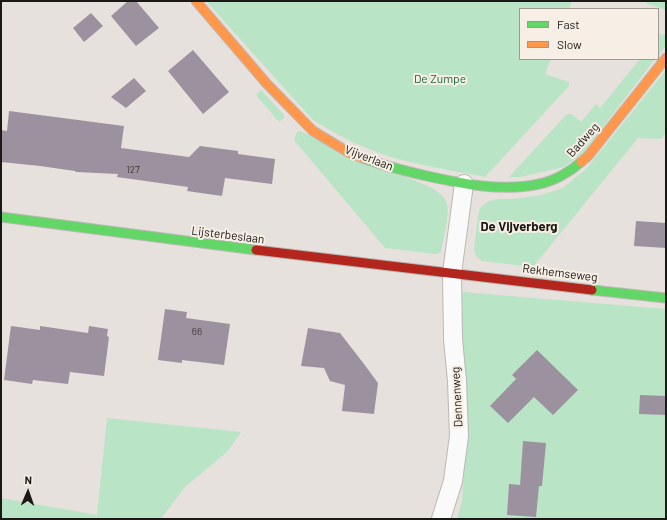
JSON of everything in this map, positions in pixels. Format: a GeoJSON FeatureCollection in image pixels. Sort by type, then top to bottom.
{"type":"FeatureCollection","features":[{"type":"Feature","properties":{"kind":"street","name":"Vijverlaan"},"geometry":{"type":"LineString","coordinates":[[196,1],[266,84],[313,131],[348,152],[385,166],[464,184]]}},
{"type":"Feature","properties":{"kind":"street","name":"Badweg"},"geometry":{"type":"LineString","coordinates":[[464,184],[516,187],[540,184],[574,169],[588,156],[666,58]]}},
{"type":"Feature","properties":{"kind":"street"},"geometry":{"type":"LineString","coordinates":[[452,273],[464,184]]}},
{"type":"Feature","properties":{"kind":"street","name":"Lijsterbeslaan"},"geometry":{"type":"LineString","coordinates":[[1,217],[291,255],[452,273]]}},
{"type":"Feature","properties":{"kind":"street","name":"Rekhemseweg"},"geometry":{"type":"LineString","coordinates":[[452,273],[666,298]]}},
{"type":"Feature","properties":{"kind":"street","name":"Dennenweg"},"geometry":{"type":"LineString","coordinates":[[441,519],[453,481],[459,436],[457,380],[453,340],[452,273]]}},
{"type":"Feature","properties":{"kind":"green space","name":"De Zumpe"},"geometry":{"type":"Polygon","coordinates":[[[206,1],[572,1],[569,8],[519,8],[519,60],[551,60],[545,74],[569,82],[569,86],[485,177],[416,164],[394,158],[342,137],[313,120],[206,1]]]}},
{"type":"Feature","properties":{"kind":"green space"},"geometry":{"type":"Polygon","coordinates":[[[647,1],[666,1],[666,10],[646,3],[647,1]]]}},
{"type":"Feature","properties":{"kind":"green space"},"geometry":{"type":"Polygon","coordinates":[[[659,33],[666,35],[666,46],[659,55],[659,33]]]}},
{"type":"Feature","properties":{"kind":"green space"},"geometry":{"type":"Polygon","coordinates":[[[639,60],[654,60],[583,153],[564,167],[520,177],[509,177],[567,114],[572,114],[581,122],[596,104],[600,108],[639,60]]]}},
{"type":"Feature","properties":{"kind":"green space"},"geometry":{"type":"Polygon","coordinates":[[[666,70],[666,133],[661,139],[638,138],[533,267],[482,261],[476,256],[474,249],[480,208],[487,202],[498,199],[513,199],[541,195],[563,188],[586,169],[666,70]]]}},
{"type":"Feature","properties":{"kind":"green space"},"geometry":{"type":"Polygon","coordinates":[[[261,90],[284,115],[284,118],[279,122],[256,95],[261,90]]]}},
{"type":"Feature","properties":{"kind":"green space"},"geometry":{"type":"Polygon","coordinates":[[[300,131],[432,188],[441,194],[446,201],[448,209],[441,252],[435,254],[385,248],[294,140],[297,132],[300,131]]]}},
{"type":"Feature","properties":{"kind":"green space"},"geometry":{"type":"Polygon","coordinates":[[[463,292],[666,309],[666,519],[457,519],[462,501],[465,449],[458,299],[463,292]]]}},
{"type":"Feature","properties":{"kind":"green space"},"geometry":{"type":"Polygon","coordinates":[[[107,418],[241,432],[227,452],[185,487],[161,519],[1,519],[1,498],[97,515],[107,418]]]}},
{"type":"Feature","properties":{"kind":"building"},"geometry":{"type":"Polygon","coordinates":[[[128,1],[136,1],[159,28],[136,46],[111,16],[128,1]]]}},
{"type":"Feature","properties":{"kind":"building"},"geometry":{"type":"Polygon","coordinates":[[[91,13],[103,26],[84,42],[73,28],[91,13]]]}},
{"type":"Feature","properties":{"kind":"building"},"geometry":{"type":"Polygon","coordinates":[[[193,50],[229,92],[203,114],[168,71],[193,50]]]}},
{"type":"Feature","properties":{"kind":"building"},"geometry":{"type":"Polygon","coordinates":[[[134,78],[146,91],[126,108],[111,97],[134,78]]]}},
{"type":"Feature","properties":{"kind":"building"},"geometry":{"type":"Polygon","coordinates":[[[9,111],[124,126],[121,148],[189,157],[200,146],[238,151],[238,154],[275,159],[272,184],[225,178],[222,196],[187,191],[188,187],[117,177],[118,174],[76,172],[1,162],[1,130],[7,131],[9,111]]]}},
{"type":"Feature","properties":{"kind":"building"},"geometry":{"type":"Polygon","coordinates":[[[636,221],[666,223],[666,248],[634,246],[636,221]]]}},
{"type":"Feature","properties":{"kind":"building"},"geometry":{"type":"Polygon","coordinates":[[[165,309],[187,312],[186,318],[230,324],[224,365],[182,360],[182,363],[158,360],[165,309]]]}},
{"type":"Feature","properties":{"kind":"building"},"geometry":{"type":"Polygon","coordinates":[[[11,326],[40,330],[40,326],[88,333],[89,326],[108,329],[107,336],[109,337],[104,376],[70,372],[68,384],[33,380],[32,384],[4,380],[11,326]]]}},
{"type":"Feature","properties":{"kind":"building"},"geometry":{"type":"Polygon","coordinates":[[[308,328],[340,333],[364,364],[378,383],[374,414],[342,411],[345,385],[330,381],[324,368],[301,366],[308,328]]]}},
{"type":"Feature","properties":{"kind":"building"},"geometry":{"type":"Polygon","coordinates":[[[537,350],[578,390],[553,415],[534,397],[508,423],[490,406],[516,379],[512,375],[537,350]]]}},
{"type":"Feature","properties":{"kind":"building"},"geometry":{"type":"Polygon","coordinates":[[[640,395],[666,396],[666,415],[639,414],[640,395]]]}},
{"type":"Feature","properties":{"kind":"building"},"geometry":{"type":"Polygon","coordinates":[[[523,441],[546,443],[542,486],[539,486],[536,517],[507,515],[509,484],[520,485],[523,441]]]}},
{"type":"Feature","properties":{"kind":"traffic: fast"},"geometry":{"type":"LineString","coordinates":[[363,158],[395,168],[441,179],[497,187],[525,186],[545,183],[562,176],[581,162]]}},
{"type":"Feature","properties":{"kind":"traffic: fast"},"geometry":{"type":"LineString","coordinates":[[1,217],[256,250]]}},
{"type":"Feature","properties":{"kind":"traffic: fast"},"geometry":{"type":"LineString","coordinates":[[592,290],[666,298]]}},
{"type":"Feature","properties":{"kind":"traffic: slow"},"geometry":{"type":"LineString","coordinates":[[196,1],[267,84],[313,131],[348,152],[363,158]]}},
{"type":"Feature","properties":{"kind":"traffic: slow"},"geometry":{"type":"LineString","coordinates":[[581,162],[588,156],[666,58]]}},
{"type":"Feature","properties":{"kind":"traffic: jam"},"geometry":{"type":"LineString","coordinates":[[256,250],[592,290]]}},
{"type":"Feature","properties":{"kind":"district","name":"De Vijverberg"},"geometry":{"type":"Point","coordinates":[519,227]}}]}
